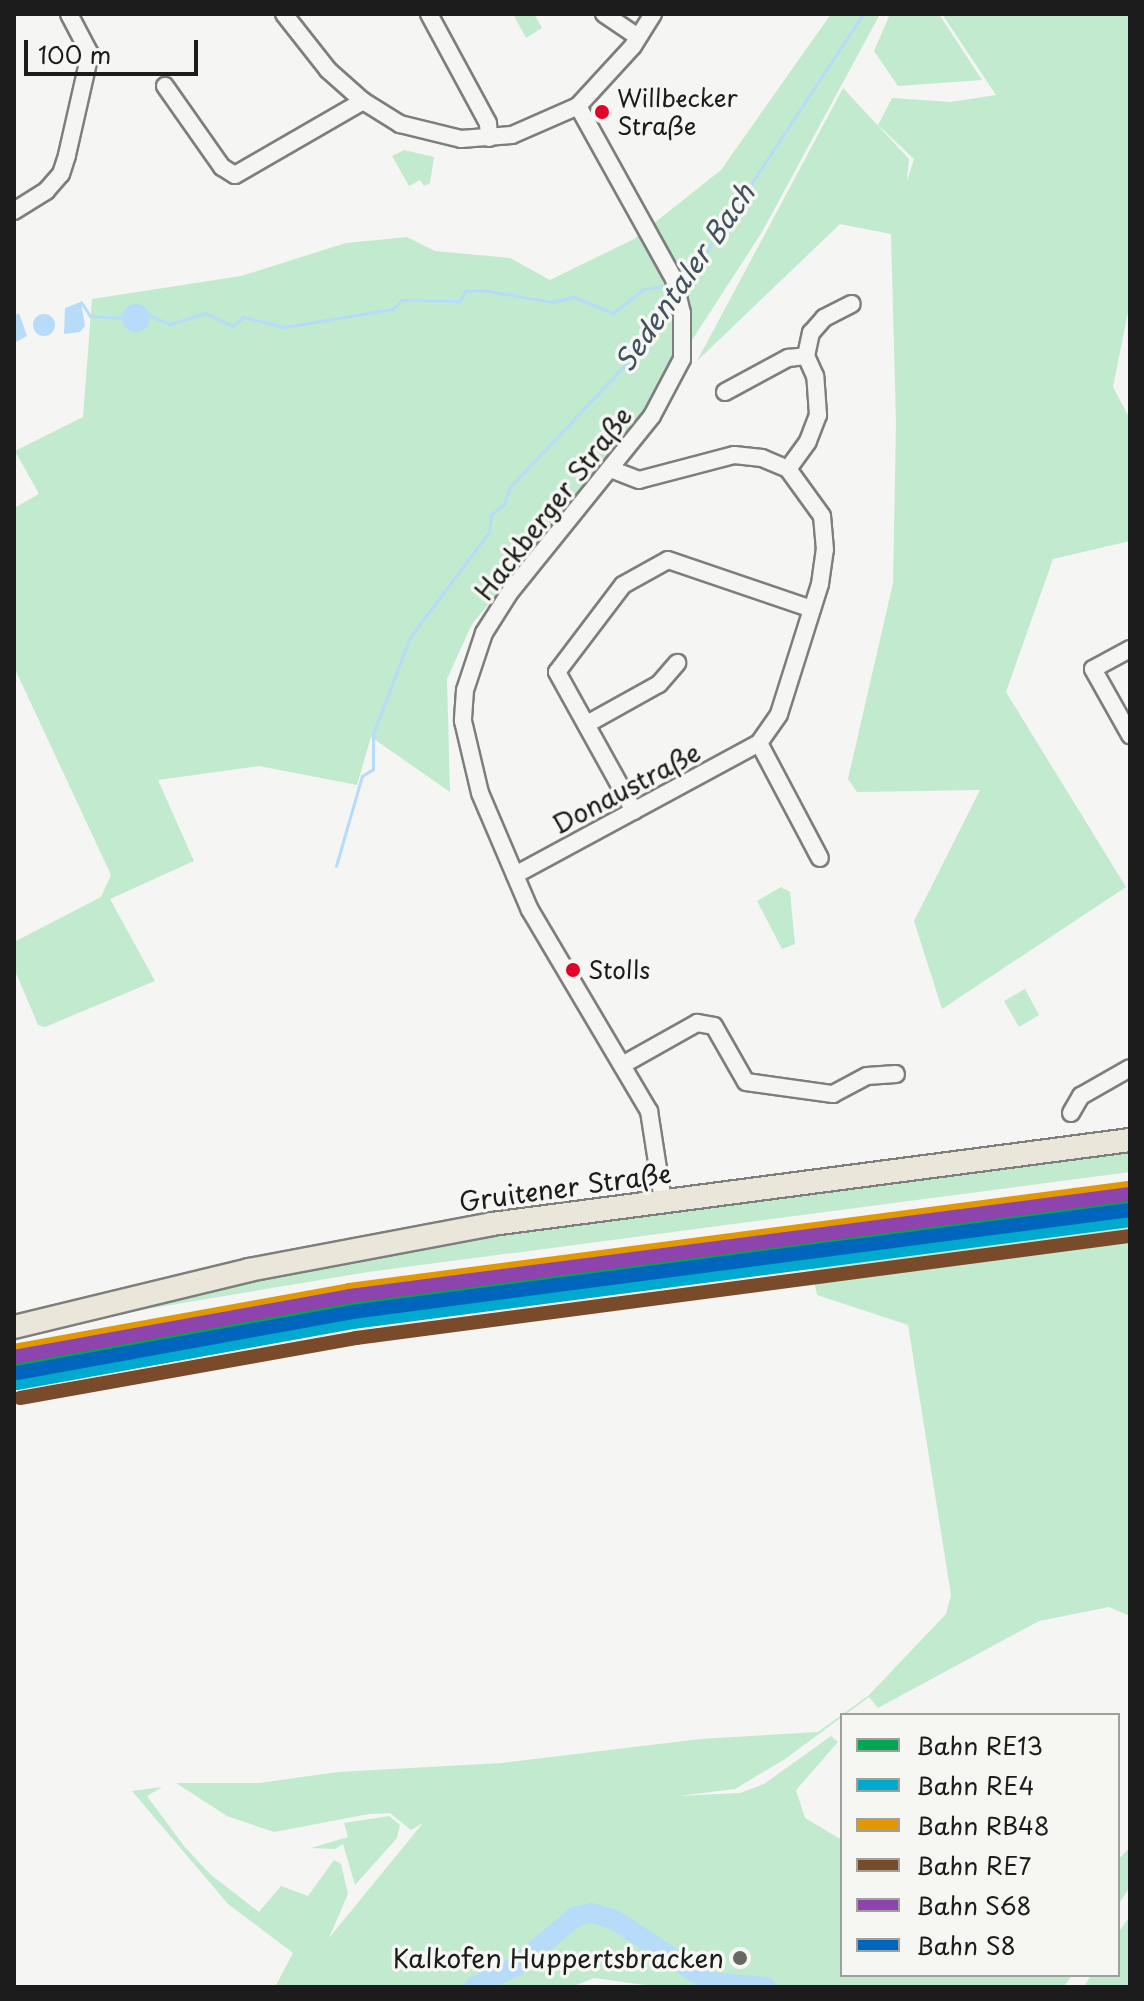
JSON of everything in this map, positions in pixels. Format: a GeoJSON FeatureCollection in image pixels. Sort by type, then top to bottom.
{"type":"FeatureCollection","features":[{"type":"Feature","properties":{"kind":"main road","name":"Gruitener Straße"},"geometry":{"type":"LineString","coordinates":[[14,1327],[321,1255],[663,1200],[1130,1140]]}},
{"type":"Feature","properties":{"kind":"street"},"geometry":{"type":"LineString","coordinates":[[14,211],[46,191],[61,174],[67,155],[90,54],[69,14]]}},
{"type":"Feature","properties":{"kind":"street"},"geometry":{"type":"LineString","coordinates":[[284,14],[328,70],[363,101],[391,119],[427,133],[489,138],[539,127],[578,106],[638,37],[653,14]]}},
{"type":"Feature","properties":{"kind":"street"},"geometry":{"type":"LineString","coordinates":[[429,14],[488,123],[489,138]]}},
{"type":"Feature","properties":{"kind":"street"},"geometry":{"type":"LineString","coordinates":[[604,14],[638,37]]}},
{"type":"Feature","properties":{"kind":"street"},"geometry":{"type":"LineString","coordinates":[[165,86],[222,167],[235,175],[363,101]]}},
{"type":"Feature","properties":{"kind":"street","name":"Hackberger Straße"},"geometry":{"type":"LineString","coordinates":[[578,106],[674,279],[684,346],[670,389],[510,592],[484,633],[465,690],[468,748],[480,793],[552,954],[624,1064],[649,1111],[663,1200]]}},
{"type":"Feature","properties":{"kind":"street"},"geometry":{"type":"LineString","coordinates":[[610,469],[639,480],[734,455],[762,458],[788,469],[808,441],[818,415],[815,376],[806,356],[811,333],[824,318],[852,304]]}},
{"type":"Feature","properties":{"kind":"street"},"geometry":{"type":"LineString","coordinates":[[725,392],[788,358],[806,356]]}},
{"type":"Feature","properties":{"kind":"street","name":"Donaustraße"},"geometry":{"type":"LineString","coordinates":[[515,875],[759,743],[779,714],[812,609],[825,550],[822,516],[788,469]]}},
{"type":"Feature","properties":{"kind":"street"},"geometry":{"type":"LineString","coordinates":[[634,811],[557,672],[623,585],[646,569],[668,560],[812,609]]}},
{"type":"Feature","properties":{"kind":"street"},"geometry":{"type":"LineString","coordinates":[[1130,649],[1093,669],[1130,735]]}},
{"type":"Feature","properties":{"kind":"street"},"geometry":{"type":"LineString","coordinates":[[587,724],[659,684],[677,663]]}},
{"type":"Feature","properties":{"kind":"street"},"geometry":{"type":"LineString","coordinates":[[759,743],[820,858]]}},
{"type":"Feature","properties":{"kind":"street"},"geometry":{"type":"LineString","coordinates":[[624,1064],[697,1023],[714,1026],[746,1082],[833,1094],[867,1076],[896,1074]]}},
{"type":"Feature","properties":{"kind":"street"},"geometry":{"type":"LineString","coordinates":[[1071,1113],[1081,1096],[1130,1068]]}},
{"type":"Feature","properties":{"kind":"green space"},"geometry":{"type":"Polygon","coordinates":[[[513,14],[534,14],[542,28],[526,38],[513,14]]]}},
{"type":"Feature","properties":{"kind":"green space"},"geometry":{"type":"Polygon","coordinates":[[[831,14],[880,14],[762,232],[650,405],[472,624],[447,679],[450,792],[371,737],[357,785],[259,766],[158,780],[194,861],[110,899],[155,981],[45,1027],[38,1025],[14,968],[14,942],[101,897],[111,875],[14,667],[14,508],[39,494],[15,451],[83,417],[92,299],[241,276],[346,243],[407,237],[435,251],[510,258],[550,280],[634,239],[721,170],[831,14]]]}},
{"type":"Feature","properties":{"kind":"green space"},"geometry":{"type":"Polygon","coordinates":[[[890,14],[939,14],[982,80],[898,86],[874,51],[890,14]]]}},
{"type":"Feature","properties":{"kind":"green space"},"geometry":{"type":"Polygon","coordinates":[[[942,14],[1130,14],[1130,302],[1113,387],[1130,419],[1130,541],[1053,559],[1006,692],[1126,887],[942,1009],[914,921],[980,790],[857,792],[848,779],[893,583],[896,423],[891,234],[840,224],[697,361],[843,88],[909,159],[907,181],[914,159],[878,125],[892,98],[951,102],[996,95],[942,14]]]}},
{"type":"Feature","properties":{"kind":"green space"},"geometry":{"type":"Polygon","coordinates":[[[404,150],[434,157],[430,183],[424,186],[420,180],[409,186],[392,156],[404,150]]]}},
{"type":"Feature","properties":{"kind":"green space"},"geometry":{"type":"Polygon","coordinates":[[[781,887],[790,892],[795,944],[782,949],[757,901],[781,887]]]}},
{"type":"Feature","properties":{"kind":"green space"},"geometry":{"type":"Polygon","coordinates":[[[1025,989],[1039,1015],[1019,1027],[1004,1001],[1025,989]]]}},
{"type":"Feature","properties":{"kind":"green space"},"geometry":{"type":"Polygon","coordinates":[[[1130,1146],[1130,1172],[368,1272],[105,1316],[101,1310],[474,1233],[1130,1146]]]}},
{"type":"Feature","properties":{"kind":"green space"},"geometry":{"type":"Polygon","coordinates":[[[1130,1218],[1130,1616],[1109,1607],[1039,1621],[878,1708],[869,1697],[844,1713],[869,1695],[946,1614],[951,1595],[908,1325],[817,1295],[809,1258],[1130,1218]]]}},
{"type":"Feature","properties":{"kind":"green space"},"geometry":{"type":"Polygon","coordinates":[[[840,1716],[785,1759],[735,1789],[679,1796],[740,1793],[764,1784],[831,1736],[838,1742],[796,1790],[805,1818],[840,1839],[840,1977],[1071,1977],[1064,1987],[659,1987],[594,1978],[572,1987],[275,1987],[293,1953],[228,1904],[132,1791],[162,1787],[147,1796],[184,1846],[210,1874],[259,1912],[281,1886],[308,1896],[334,1860],[341,1864],[348,1894],[329,1938],[423,1823],[411,1830],[390,1813],[369,1814],[274,1832],[227,1816],[176,1783],[259,1783],[338,1772],[502,1763],[700,1739],[818,1732],[840,1716]]]}},
{"type":"Feature","properties":{"kind":"green space"},"geometry":{"type":"Polygon","coordinates":[[[389,1816],[400,1825],[397,1838],[355,1885],[343,1844],[335,1849],[311,1848],[348,1837],[344,1823],[389,1816]]]}},
{"type":"Feature","properties":{"kind":"green space"},"geometry":{"type":"Polygon","coordinates":[[[1130,1847],[1130,1887],[1120,1902],[1120,1858],[1130,1847]]]}},
{"type":"Feature","properties":{"kind":"green space"},"geometry":{"type":"Polygon","coordinates":[[[1130,1916],[1130,1987],[1084,1987],[1090,1977],[1120,1977],[1120,1930],[1130,1916]]]}},
{"type":"Feature","properties":{"kind":"water"},"geometry":{"type":"Polygon","coordinates":[[[81,302],[85,326],[80,332],[64,334],[65,308],[81,302]]]}},
{"type":"Feature","properties":{"kind":"water"},"geometry":{"type":"Polygon","coordinates":[[[136,304],[146,308],[150,318],[146,328],[136,332],[126,328],[122,318],[126,308],[136,304]]]}},
{"type":"Feature","properties":{"kind":"water"},"geometry":{"type":"Polygon","coordinates":[[[19,313],[27,336],[14,343],[14,316],[19,313]]]}},
{"type":"Feature","properties":{"kind":"water"},"geometry":{"type":"Polygon","coordinates":[[[44,314],[55,325],[44,336],[33,325],[44,314]]]}},
{"type":"Feature","properties":{"kind":"waterway","name":"Sedentaler Bach"},"geometry":{"type":"LineString","coordinates":[[683,287],[863,14]]}},
{"type":"Feature","properties":{"kind":"waterway"},"geometry":{"type":"LineString","coordinates":[[146,314],[170,324],[205,313],[233,326],[243,317],[285,327],[393,309],[401,300],[460,301],[465,291],[483,290],[552,302],[574,297],[613,313],[644,289],[669,285]]}},
{"type":"Feature","properties":{"kind":"waterway","name":"Sedentaler Bach"},"geometry":{"type":"LineString","coordinates":[[336,866],[362,776],[373,769],[373,734],[410,637],[489,532],[491,515],[504,504],[510,487],[643,346],[654,311],[668,309],[674,300]]}},
{"type":"Feature","properties":{"kind":"waterway"},"geometry":{"type":"LineString","coordinates":[[81,302],[90,316],[123,318]]}},
{"type":"Feature","properties":{"kind":"waterway"},"geometry":{"type":"LineString","coordinates":[[474,1987],[516,1966],[576,1916],[592,1913],[615,1920],[709,1982],[766,1987]]}},
{"type":"Feature","properties":{"kind":"rail line","name":"RB48"},"geometry":{"type":"LineString","coordinates":[[14,1351],[349,1290],[1128,1188]]}},
{"type":"Feature","properties":{"kind":"rail line","name":"S68"},"geometry":{"type":"LineString","coordinates":[[14,1357],[350,1296],[1130,1194]]}},
{"type":"Feature","properties":{"kind":"rail line","name":"RE13"},"geometry":{"type":"LineString","coordinates":[[14,1367],[351,1306],[1130,1204]]}},
{"type":"Feature","properties":{"kind":"rail line","name":"S8"},"geometry":{"type":"LineString","coordinates":[[17,1373],[352,1312],[1130,1210]]}},
{"type":"Feature","properties":{"kind":"rail line","name":"RE4"},"geometry":{"type":"LineString","coordinates":[[17,1383],[353,1322],[1130,1220]]}},
{"type":"Feature","properties":{"kind":"rail line","name":"RE7"},"geometry":{"type":"LineString","coordinates":[[20,1398],[356,1338],[1130,1236]]}},
{"type":"Feature","properties":{"kind":"place","name":"Willbecker Straße"},"geometry":{"type":"Point","coordinates":[602,112]}},
{"type":"Feature","properties":{"kind":"place","name":"Stolls"},"geometry":{"type":"Point","coordinates":[573,970]}},
{"type":"Feature","properties":{"kind":"place","name":"Kalkofen Huppertsbracken"},"geometry":{"type":"Point","coordinates":[740,1958]}}]}
